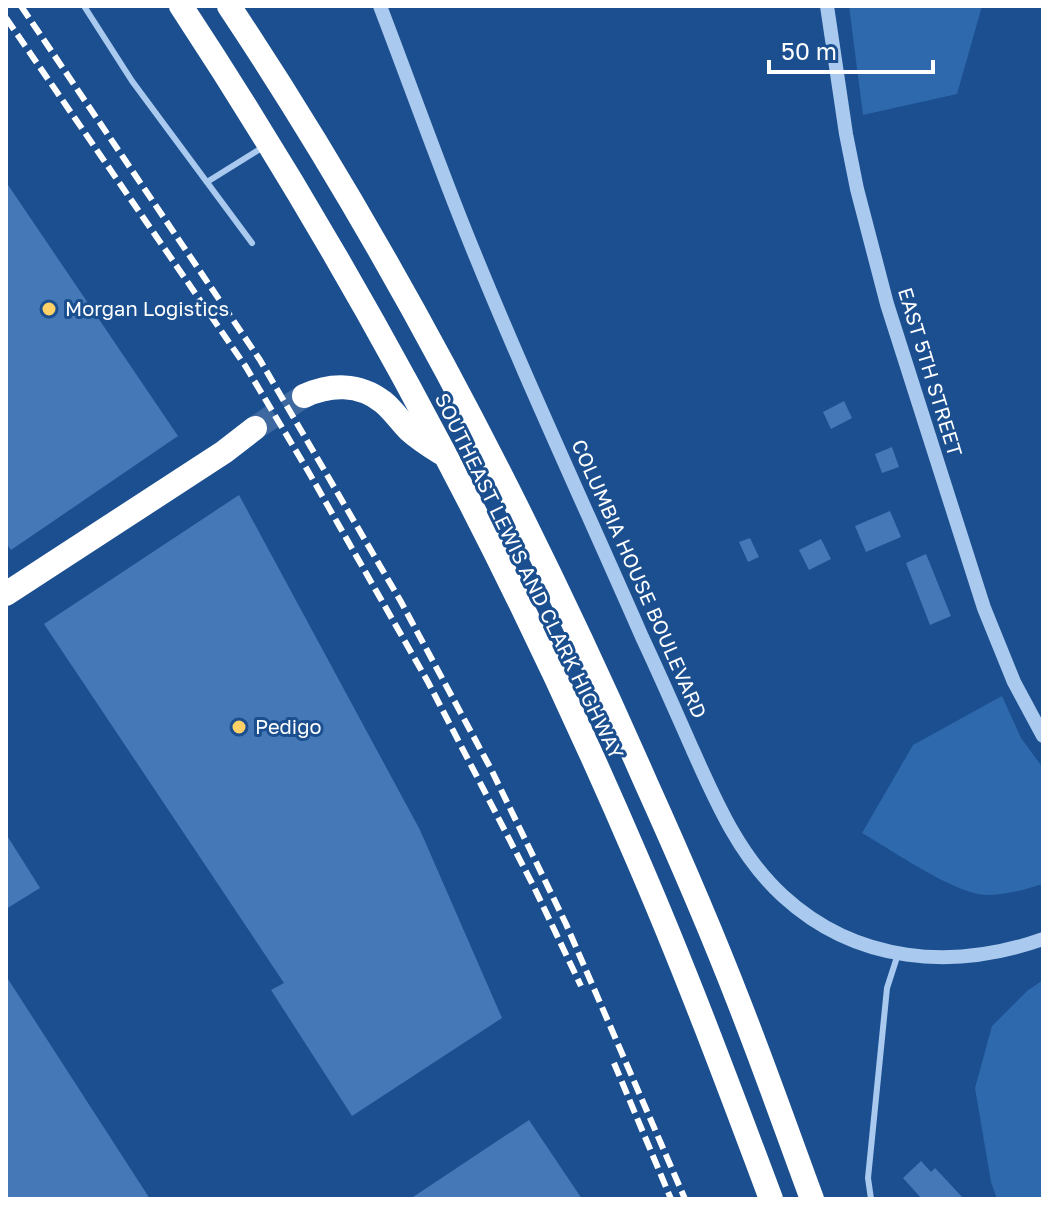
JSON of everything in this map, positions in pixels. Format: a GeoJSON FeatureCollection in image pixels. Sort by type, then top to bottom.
{"type":"FeatureCollection","features":[{"type":"Feature","properties":{"kind":"highway","name":"SOUTHEAST LEWIS AND CLARK HIGHWAY"},"geometry":{"type":"LineString","coordinates":[[181,6],[270,143],[369,311],[448,459],[568,704],[636,855],[703,1017],[771,1199]]}},
{"type":"Feature","properties":{"kind":"highway","name":"SOUTHEAST LEWIS AND CLARK HIGHWAY"},"geometry":{"type":"LineString","coordinates":[[229,6],[355,209],[528,525],[672,841],[740,1003],[812,1199]]}},
{"type":"Feature","properties":{"kind":"highway"},"geometry":{"type":"LineString","coordinates":[[304,396],[330,387],[349,387],[367,393],[381,400],[409,430],[448,459]]}},
{"type":"Feature","properties":{"kind":"highway"},"geometry":{"type":"LineString","coordinates":[[6,594],[224,452],[255,428]]}},
{"type":"Feature","properties":{"kind":"street","name":"COLUMBIA HOUSE BOULEVARD"},"geometry":{"type":"LineString","coordinates":[[380,6],[464,226],[715,801],[738,842],[782,896],[808,917],[840,934],[898,954],[937,959],[977,957],[1043,939]]}},
{"type":"Feature","properties":{"kind":"street","name":"EAST 5TH STREET"},"geometry":{"type":"LineString","coordinates":[[827,6],[852,161],[887,304],[984,608],[1014,682],[1043,736]]}},
{"type":"Feature","properties":{"kind":"lane"},"geometry":{"type":"LineString","coordinates":[[84,6],[132,81],[252,243]]}},
{"type":"Feature","properties":{"kind":"lane"},"geometry":{"type":"LineString","coordinates":[[207,182],[270,143]]}},
{"type":"Feature","properties":{"kind":"lane"},"geometry":{"type":"LineString","coordinates":[[871,1199],[868,1178],[887,988],[898,954]]}},
{"type":"Feature","properties":{"kind":"shaded area"},"geometry":{"type":"Polygon","coordinates":[[[849,6],[982,6],[957,94],[863,115],[849,6]]]}},
{"type":"Feature","properties":{"kind":"shaded area"},"geometry":{"type":"Polygon","coordinates":[[[1002,696],[1021,738],[1043,768],[1043,884],[1015,892],[987,895],[973,893],[941,879],[862,833],[913,745],[1002,696]]]}},
{"type":"Feature","properties":{"kind":"shaded area"},"geometry":{"type":"Polygon","coordinates":[[[1043,980],[1043,1199],[997,1199],[991,1182],[975,1088],[992,1026],[1027,991],[1043,980]]]}},
{"type":"Feature","properties":{"kind":"building","name":"Morgan Logistics"},"geometry":{"type":"Polygon","coordinates":[[[6,182],[178,436],[11,550],[6,543],[6,182]]]}},
{"type":"Feature","properties":{"kind":"building"},"geometry":{"type":"Polygon","coordinates":[[[844,401],[852,418],[831,429],[823,412],[844,401]]]}},
{"type":"Feature","properties":{"kind":"building"},"geometry":{"type":"Polygon","coordinates":[[[892,447],[899,467],[882,473],[875,454],[892,447]]]}},
{"type":"Feature","properties":{"kind":"building","name":"Pedigo"},"geometry":{"type":"Polygon","coordinates":[[[239,495],[420,830],[502,1018],[352,1116],[271,990],[284,983],[44,624],[239,495]]]}},
{"type":"Feature","properties":{"kind":"building"},"geometry":{"type":"Polygon","coordinates":[[[890,511],[901,537],[866,552],[855,526],[890,511]]]}},
{"type":"Feature","properties":{"kind":"building"},"geometry":{"type":"Polygon","coordinates":[[[750,538],[759,557],[748,562],[739,542],[750,538]]]}},
{"type":"Feature","properties":{"kind":"building"},"geometry":{"type":"Polygon","coordinates":[[[821,539],[831,559],[809,570],[799,550],[821,539]]]}},
{"type":"Feature","properties":{"kind":"building"},"geometry":{"type":"Polygon","coordinates":[[[926,554],[951,616],[930,625],[906,563],[926,554]]]}},
{"type":"Feature","properties":{"kind":"building"},"geometry":{"type":"Polygon","coordinates":[[[6,834],[40,888],[6,909],[6,834]]]}},
{"type":"Feature","properties":{"kind":"building"},"geometry":{"type":"Polygon","coordinates":[[[6,976],[150,1199],[6,1199],[6,976]]]}},
{"type":"Feature","properties":{"kind":"building"},"geometry":{"type":"Polygon","coordinates":[[[529,1120],[582,1199],[410,1199],[529,1120]]]}},
{"type":"Feature","properties":{"kind":"building"},"geometry":{"type":"Polygon","coordinates":[[[921,1161],[931,1172],[935,1168],[964,1199],[922,1199],[903,1178],[921,1161]]]}},
{"type":"Feature","properties":{"kind":"tunnel"},"geometry":{"type":"LineString","coordinates":[[255,428],[304,396]]}},
{"type":"Feature","properties":{"kind":"railway"},"geometry":{"type":"LineString","coordinates":[[21,6],[260,360],[400,600],[491,769],[566,924],[685,1199]]}},
{"type":"Feature","properties":{"kind":"railway"},"geometry":{"type":"LineString","coordinates":[[6,18],[246,367],[308,471],[428,682],[533,885],[581,986]]}},
{"type":"Feature","properties":{"kind":"railway"},"geometry":{"type":"LineString","coordinates":[[614,1063],[671,1199]]}},
{"type":"Feature","properties":{"kind":"place","name":"Morgan Logistics"},"geometry":{"type":"Point","coordinates":[49,309]}},
{"type":"Feature","properties":{"kind":"place","name":"Pedigo"},"geometry":{"type":"Point","coordinates":[239,727]}}]}
